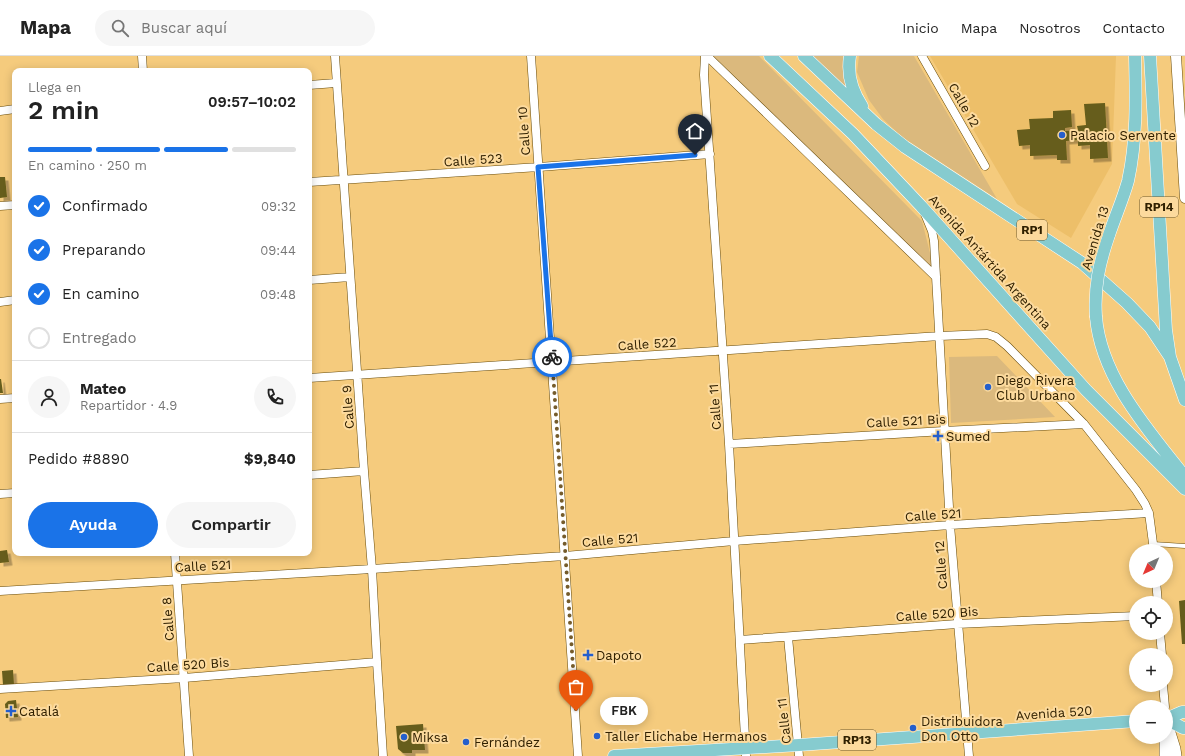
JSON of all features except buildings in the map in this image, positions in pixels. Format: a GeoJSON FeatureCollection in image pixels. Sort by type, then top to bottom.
{"type":"FeatureCollection","features":[{"type":"Feature","properties":{"kind":"main road","name":"Avenida Antártida Argentina"},"geometry":{"type":"LineString","coordinates":[[770,56],[853,134],[921,206],[1086,390],[1185,489]]}},
{"type":"Feature","properties":{"kind":"main road","name":"Avenida Antártida Argentina"},"geometry":{"type":"LineString","coordinates":[[804,56],[876,124],[905,147],[1082,263],[1127,303],[1150,327],[1170,357]]}},
{"type":"Feature","properties":{"kind":"main road"},"geometry":{"type":"LineString","coordinates":[[850,56],[850,77],[855,94],[863,108],[876,124]]}},
{"type":"Feature","properties":{"kind":"main road","name":"Avenida 13"},"geometry":{"type":"LineString","coordinates":[[1134,56],[1136,114],[1130,168],[1123,196],[1098,272],[1095,299],[1096,324],[1101,345],[1124,396],[1147,429],[1185,477]]}},
{"type":"Feature","properties":{"kind":"main road","name":"RP14"},"geometry":{"type":"LineString","coordinates":[[1150,56],[1166,330],[1170,357]]}},
{"type":"Feature","properties":{"kind":"main road","name":"RP1"},"geometry":{"type":"LineString","coordinates":[[1170,357],[1185,400]]}},
{"type":"Feature","properties":{"kind":"main road"},"geometry":{"type":"LineString","coordinates":[[1173,716],[1185,712]]}},
{"type":"Feature","properties":{"kind":"main road","name":"Avenida 520"},"geometry":{"type":"LineString","coordinates":[[614,756],[799,750],[968,732],[1129,721]]}},
{"type":"Feature","properties":{"kind":"main road"},"geometry":{"type":"LineString","coordinates":[[1173,723],[1185,728]]}},
{"type":"Feature","properties":{"kind":"main road"},"geometry":{"type":"LineString","coordinates":[[1173,743],[1176,756]]}},
{"type":"Feature","properties":{"kind":"main road"},"geometry":{"type":"LineString","coordinates":[[1165,744],[1165,756]]}},
{"type":"Feature","properties":{"kind":"street"},"geometry":{"type":"LineString","coordinates":[[142,56],[143,68]]}},
{"type":"Feature","properties":{"kind":"street","name":"Calle 9"},"geometry":{"type":"LineString","coordinates":[[335,56],[372,569],[383,756]]}},
{"type":"Feature","properties":{"kind":"street","name":"Calle 10"},"geometry":{"type":"LineString","coordinates":[[531,56],[553,362],[578,756]]}},
{"type":"Feature","properties":{"kind":"street"},"geometry":{"type":"LineString","coordinates":[[706,56],[936,277]]}},
{"type":"Feature","properties":{"kind":"street","name":"Calle 11"},"geometry":{"type":"LineString","coordinates":[[706,56],[704,75],[729,444],[746,752]]}},
{"type":"Feature","properties":{"kind":"street","name":"Calle 12"},"geometry":{"type":"LineString","coordinates":[[922,56],[985,166]]}},
{"type":"Feature","properties":{"kind":"street"},"geometry":{"type":"LineString","coordinates":[[1176,56],[1182,85],[1185,198]]}},
{"type":"Feature","properties":{"kind":"street"},"geometry":{"type":"LineString","coordinates":[[312,85],[336,83]]}},
{"type":"Feature","properties":{"kind":"street"},"geometry":{"type":"LineString","coordinates":[[0,111],[12,110]]}},
{"type":"Feature","properties":{"kind":"street","name":"Calle 523"},"geometry":{"type":"LineString","coordinates":[[312,182],[710,154]]}},
{"type":"Feature","properties":{"kind":"street"},"geometry":{"type":"LineString","coordinates":[[0,206],[12,205]]}},
{"type":"Feature","properties":{"kind":"street","name":"Calle 12"},"geometry":{"type":"LineString","coordinates":[[921,206],[932,231],[934,241],[950,526],[969,756]]}},
{"type":"Feature","properties":{"kind":"street"},"geometry":{"type":"LineString","coordinates":[[312,280],[350,277]]}},
{"type":"Feature","properties":{"kind":"street"},"geometry":{"type":"LineString","coordinates":[[0,302],[12,300]]}},
{"type":"Feature","properties":{"kind":"street","name":"Calle 522"},"geometry":{"type":"LineString","coordinates":[[312,378],[987,334],[996,338],[1007,346],[1084,424]]}},
{"type":"Feature","properties":{"kind":"street"},"geometry":{"type":"LineString","coordinates":[[0,399],[12,398]]}},
{"type":"Feature","properties":{"kind":"street"},"geometry":{"type":"LineString","coordinates":[[1084,424],[1136,490],[1145,504],[1149,513],[1154,544]]}},
{"type":"Feature","properties":{"kind":"street","name":"Calle 521 Bis"},"geometry":{"type":"LineString","coordinates":[[729,444],[1084,424]]}},
{"type":"Feature","properties":{"kind":"street"},"geometry":{"type":"LineString","coordinates":[[312,475],[364,471]]}},
{"type":"Feature","properties":{"kind":"street"},"geometry":{"type":"LineString","coordinates":[[0,494],[12,493]]}},
{"type":"Feature","properties":{"kind":"street","name":"Calle 521"},"geometry":{"type":"LineString","coordinates":[[0,591],[565,556],[734,541],[1149,513]]}},
{"type":"Feature","properties":{"kind":"street","name":"Calle 8"},"geometry":{"type":"LineString","coordinates":[[175,556],[189,756]]}},
{"type":"Feature","properties":{"kind":"street","name":"Calle 520 Bis"},"geometry":{"type":"LineString","coordinates":[[740,640],[957,624],[1129,616]]}},
{"type":"Feature","properties":{"kind":"street","name":"Calle 11"},"geometry":{"type":"LineString","coordinates":[[788,637],[799,750]]}},
{"type":"Feature","properties":{"kind":"street","name":"Calle 520 Bis"},"geometry":{"type":"LineString","coordinates":[[0,689],[184,678],[377,662]]}},
{"type":"Feature","properties":{"kind":"lane"},"geometry":{"type":"LineString","coordinates":[[1173,546],[1185,546]]}},
{"type":"Feature","properties":{"kind":"shaded area"},"geometry":{"type":"Polygon","coordinates":[[[713,56],[759,56],[922,221],[936,277],[713,56]]]}},
{"type":"Feature","properties":{"kind":"shaded area"},"geometry":{"type":"Polygon","coordinates":[[[812,56],[843,56],[844,72],[849,92],[812,56]]]}},
{"type":"Feature","properties":{"kind":"shaded area"},"geometry":{"type":"Polygon","coordinates":[[[859,56],[914,56],[997,199],[902,137],[883,119],[869,100],[857,72],[859,56]]]}},
{"type":"Feature","properties":{"kind":"shaded area"},"geometry":{"type":"Polygon","coordinates":[[[930,56],[1116,56],[1112,164],[1071,238],[1017,204],[930,56]]]}},
{"type":"Feature","properties":{"kind":"shaded area","name":"Diego Rivera Club Urbano"},"geometry":{"type":"Polygon","coordinates":[[[997,356],[1055,417],[951,423],[949,357],[997,356]]]}},
{"type":"Feature","properties":{"kind":"way so far"},"geometry":{"type":"LineString","coordinates":[[552,357],[576,711]]}},
{"type":"Feature","properties":{"kind":"place","name":"Palacio Servente"},"geometry":{"type":"Point","coordinates":[1062,135]}},
{"type":"Feature","properties":{"kind":"place","name":"Diego Rivera Club Urbano"},"geometry":{"type":"Point","coordinates":[988,387]}},
{"type":"Feature","properties":{"kind":"place","name":"Sumed"},"geometry":{"type":"Point","coordinates":[938,436]}},
{"type":"Feature","properties":{"kind":"place","name":"Dapoto"},"geometry":{"type":"Point","coordinates":[588,655]}},
{"type":"Feature","properties":{"kind":"place","name":"Catalá"},"geometry":{"type":"Point","coordinates":[11,711]}},
{"type":"Feature","properties":{"kind":"place","name":"FBK"},"geometry":{"type":"Point","coordinates":[576,711]}},
{"type":"Feature","properties":{"kind":"place","name":"Distribuidora Don Otto"},"geometry":{"type":"Point","coordinates":[913,728]}},
{"type":"Feature","properties":{"kind":"place","name":"Taller Elichabe Hermanos"},"geometry":{"type":"Point","coordinates":[597,736]}},
{"type":"Feature","properties":{"kind":"place","name":"Miksa"},"geometry":{"type":"Point","coordinates":[404,737]}},
{"type":"Feature","properties":{"kind":"place","name":"Fernández"},"geometry":{"type":"Point","coordinates":[466,742]}},
{"type":"Feature","properties":{"kind":"route"},"geometry":{"type":"LineString","coordinates":[[552,357],[538,167],[695,155]]}}]}
